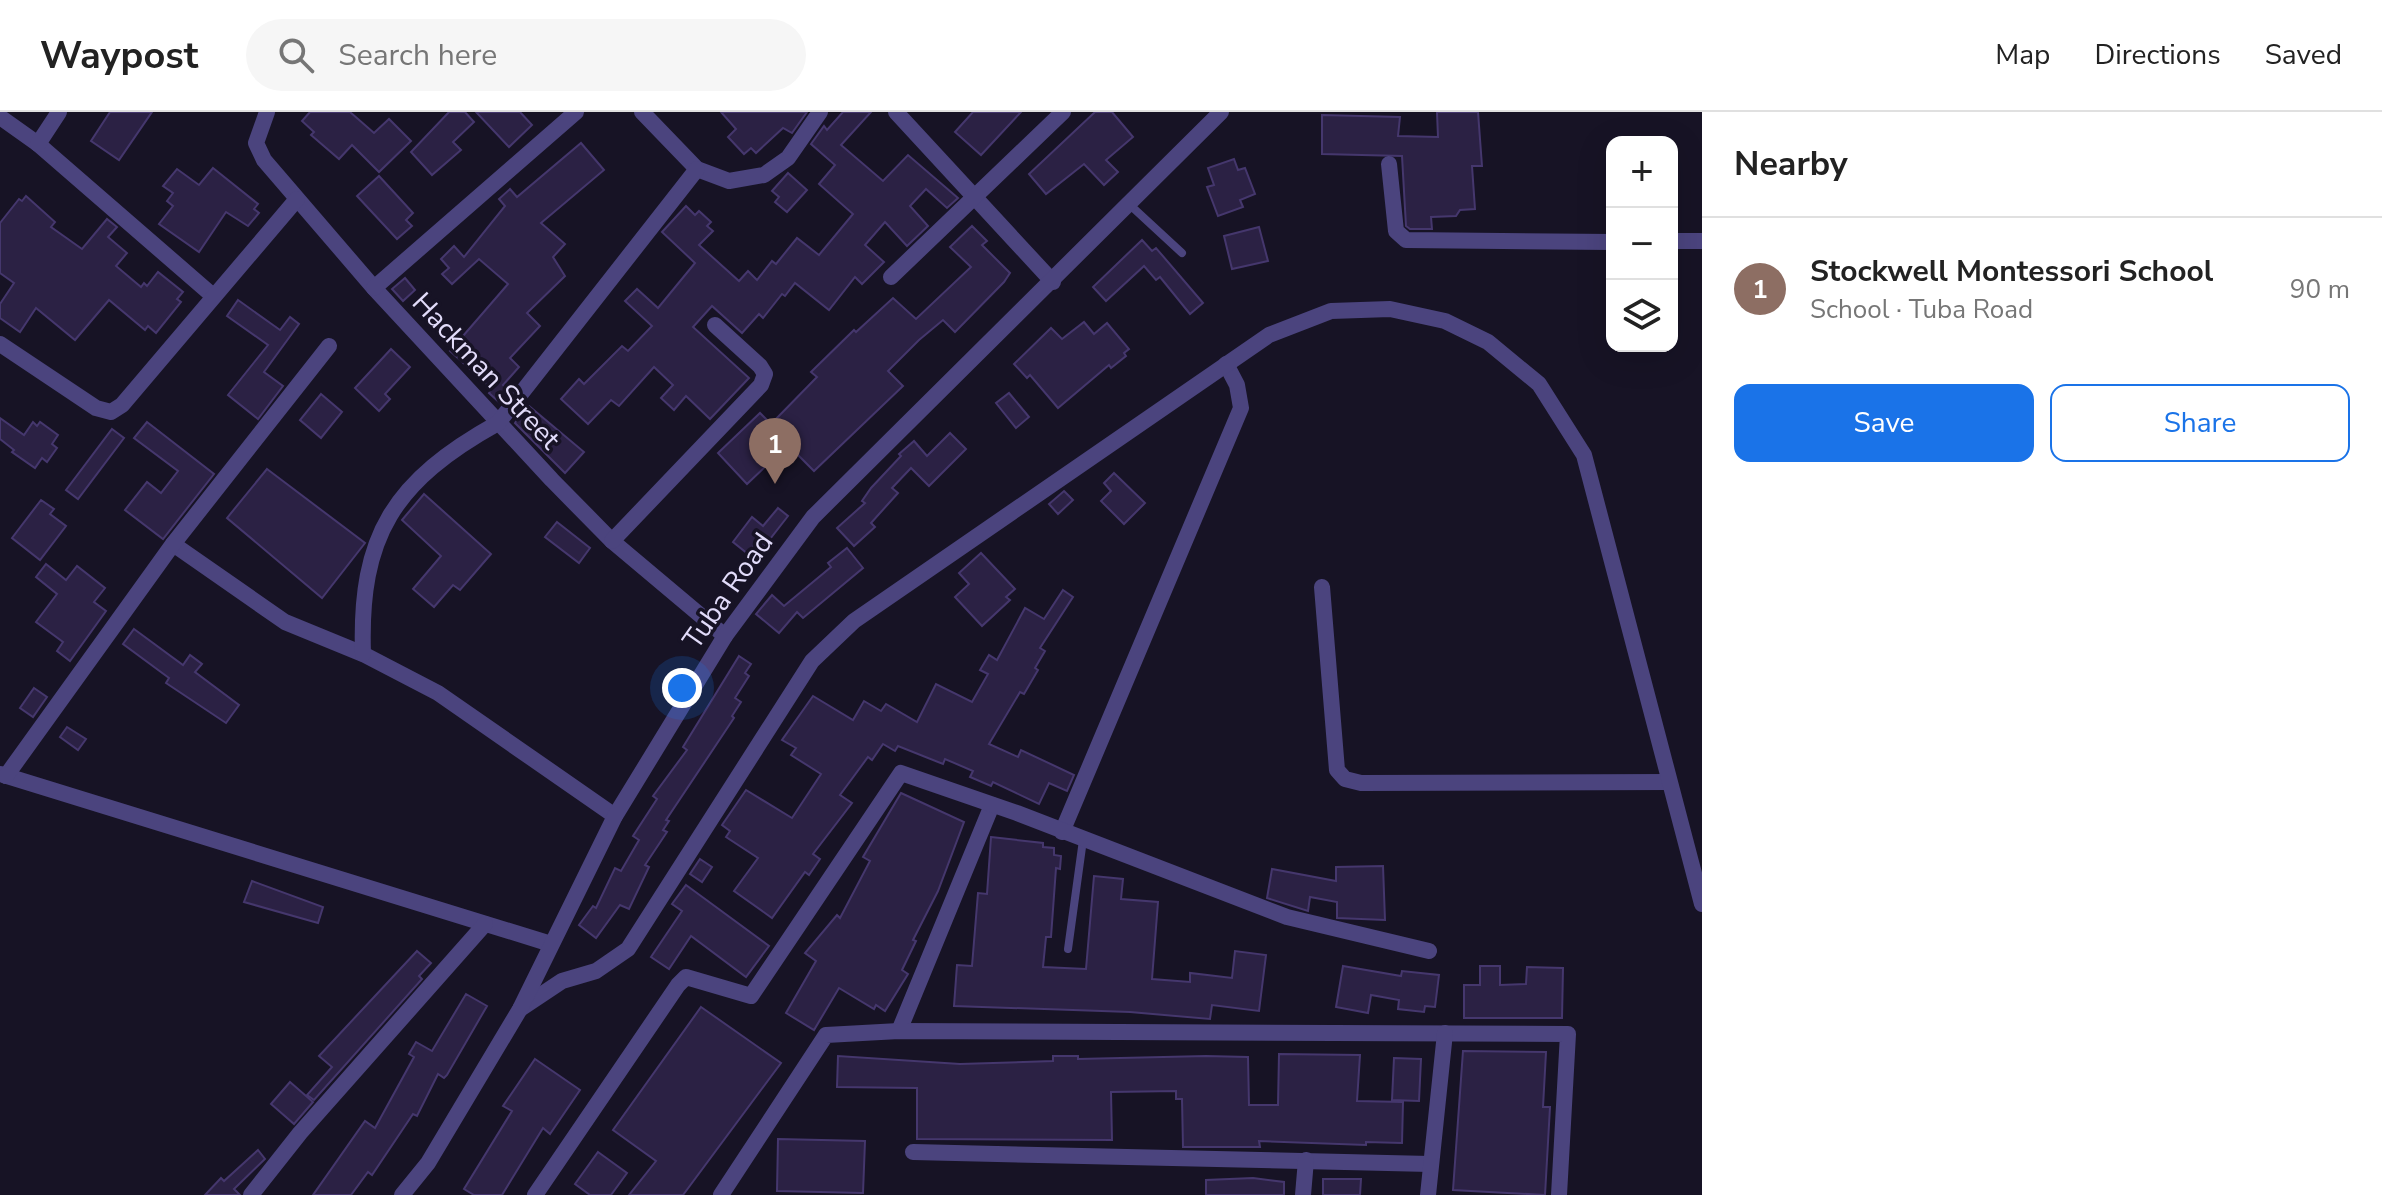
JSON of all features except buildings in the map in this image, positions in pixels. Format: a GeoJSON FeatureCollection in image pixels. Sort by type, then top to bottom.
{"type":"FeatureCollection","features":[{"type":"Feature","properties":{"kind":"street"},"geometry":{"type":"LineString","coordinates":[[38,144],[59,112]]}},
{"type":"Feature","properties":{"kind":"street","name":"Hackman Street"},"geometry":{"type":"LineString","coordinates":[[267,112],[256,143],[264,160],[374,288],[612,541],[725,636]]}},
{"type":"Feature","properties":{"kind":"street"},"geometry":{"type":"LineString","coordinates":[[374,288],[576,112]]}},
{"type":"Feature","properties":{"kind":"street"},"geometry":{"type":"LineString","coordinates":[[642,112],[697,169],[729,181],[764,175],[788,158],[820,112]]}},
{"type":"Feature","properties":{"kind":"street"},"geometry":{"type":"LineString","coordinates":[[896,112],[1053,282]]}},
{"type":"Feature","properties":{"kind":"street"},"geometry":{"type":"LineString","coordinates":[[891,277],[1063,112]]}},
{"type":"Feature","properties":{"kind":"street","name":"Tuba Road"},"geometry":{"type":"LineString","coordinates":[[402,1195],[428,1163],[520,1009],[615,816],[725,636],[813,517],[1221,112]]}},
{"type":"Feature","properties":{"kind":"street"},"geometry":{"type":"LineString","coordinates":[[0,117],[38,144],[212,295]]}},
{"type":"Feature","properties":{"kind":"street"},"geometry":{"type":"LineString","coordinates":[[1389,164],[1396,231],[1406,240],[1606,242]]}},
{"type":"Feature","properties":{"kind":"street"},"geometry":{"type":"LineString","coordinates":[[363,654],[362,617],[367,569],[389,514],[426,472],[457,446],[498,423],[697,169]]}},
{"type":"Feature","properties":{"kind":"street"},"geometry":{"type":"LineString","coordinates":[[0,344],[96,408],[111,412],[122,405],[212,295],[297,199]]}},
{"type":"Feature","properties":{"kind":"street"},"geometry":{"type":"LineString","coordinates":[[1678,241],[1702,241]]}},
{"type":"Feature","properties":{"kind":"street"},"geometry":{"type":"LineString","coordinates":[[520,1009],[562,981],[596,971],[628,949],[812,661],[854,621],[1269,335],[1331,311],[1390,309],[1445,321],[1488,342],[1539,384],[1584,455],[1702,904]]}},
{"type":"Feature","properties":{"kind":"street"},"geometry":{"type":"LineString","coordinates":[[612,541],[761,385],[765,374],[760,366],[715,325]]}},
{"type":"Feature","properties":{"kind":"street"},"geometry":{"type":"LineString","coordinates":[[329,346],[173,544],[3,775],[551,944]]}},
{"type":"Feature","properties":{"kind":"street"},"geometry":{"type":"LineString","coordinates":[[1062,832],[1241,408],[1237,385],[1226,364]]}},
{"type":"Feature","properties":{"kind":"street"},"geometry":{"type":"LineString","coordinates":[[173,544],[285,622],[363,654],[438,693],[615,816]]}},
{"type":"Feature","properties":{"kind":"street"},"geometry":{"type":"LineString","coordinates":[[1322,587],[1337,770],[1345,779],[1361,783],[1669,782]]}},
{"type":"Feature","properties":{"kind":"street"},"geometry":{"type":"LineString","coordinates":[[535,1195],[686,977],[751,996],[901,773],[1287,917],[1429,951]]}},
{"type":"Feature","properties":{"kind":"street"},"geometry":{"type":"LineString","coordinates":[[899,1031],[992,805]]}},
{"type":"Feature","properties":{"kind":"street"},"geometry":{"type":"LineString","coordinates":[[251,1195],[300,1133],[485,924]]}},
{"type":"Feature","properties":{"kind":"street"},"geometry":{"type":"LineString","coordinates":[[721,1195],[826,1035],[899,1031],[1568,1034],[1559,1195]]}},
{"type":"Feature","properties":{"kind":"street"},"geometry":{"type":"LineString","coordinates":[[1428,1195],[1445,1033]]}},
{"type":"Feature","properties":{"kind":"street"},"geometry":{"type":"LineString","coordinates":[[913,1152],[1430,1164]]}},
{"type":"Feature","properties":{"kind":"street"},"geometry":{"type":"LineString","coordinates":[[1303,1195],[1306,1160]]}},
{"type":"Feature","properties":{"kind":"lane"},"geometry":{"type":"LineString","coordinates":[[1130,205],[1182,253]]}},
{"type":"Feature","properties":{"kind":"lane"},"geometry":{"type":"LineString","coordinates":[[1068,949],[1083,840]]}},
{"type":"Feature","properties":{"kind":"place","name":"Stockwell Montessori School"},"geometry":{"type":"Point","coordinates":[775,484]}}]}
